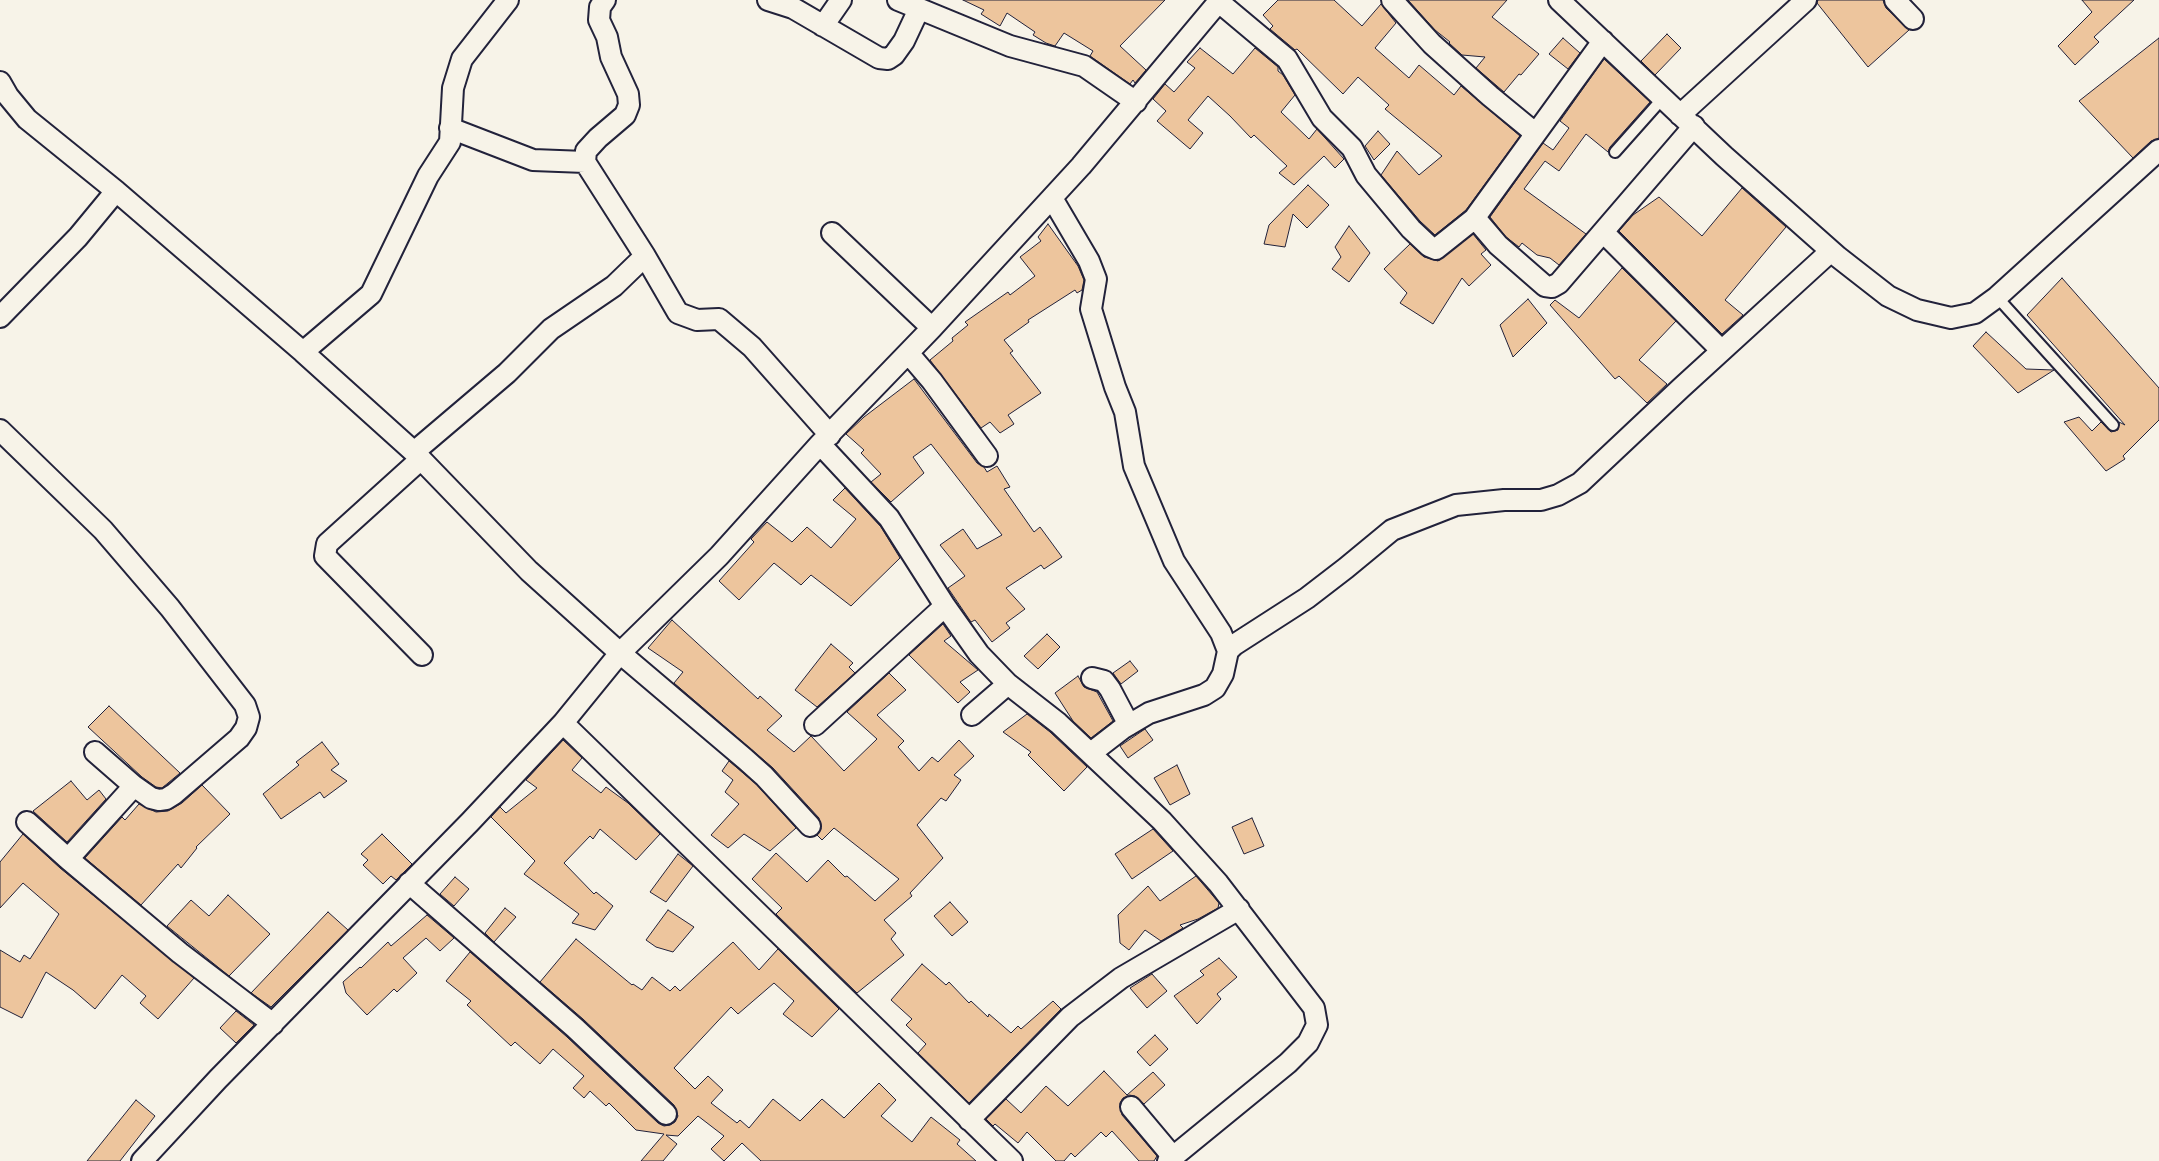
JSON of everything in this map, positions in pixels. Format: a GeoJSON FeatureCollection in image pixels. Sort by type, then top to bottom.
{"type":"FeatureCollection","features":[{"type":"Feature","properties":{"kind":"street"},"geometry":{"type":"LineString","coordinates":[[303,352],[371,294],[428,176],[450,142],[453,88],[462,59],[508,0]]}},
{"type":"Feature","properties":{"kind":"street"},"geometry":{"type":"LineString","coordinates":[[605,0],[600,8],[599,20],[607,37],[611,57],[628,94],[629,105],[625,115],[598,138],[586,152],[585,162],[645,256],[678,313],[697,320],[719,319],[752,347],[889,518],[945,606],[979,654],[1008,684],[1047,713],[1162,820],[1239,909],[1314,1008],[1317,1026],[1308,1043],[1288,1063],[1170,1159],[1131,1107]]}},
{"type":"Feature","properties":{"kind":"street"},"geometry":{"type":"LineString","coordinates":[[768,0],[793,8],[879,58],[888,59],[894,55],[904,41],[919,9]]}},
{"type":"Feature","properties":{"kind":"street"},"geometry":{"type":"LineString","coordinates":[[823,26],[841,0]]}},
{"type":"Feature","properties":{"kind":"street"},"geometry":{"type":"LineString","coordinates":[[898,0],[1010,46],[1084,66],[1136,102]]}},
{"type":"Feature","properties":{"kind":"street"},"geometry":{"type":"LineString","coordinates":[[1392,0],[1432,44],[1535,133]]}},
{"type":"Feature","properties":{"kind":"street"},"geometry":{"type":"LineString","coordinates":[[1559,0],[1724,156],[1831,251],[1888,296],[1917,310],[1951,318],[1975,313],[1997,298],[2159,150]]}},
{"type":"Feature","properties":{"kind":"street"},"geometry":{"type":"LineString","coordinates":[[1475,218],[1498,245],[1545,286],[1552,287],[1559,283],[1603,232],[1687,120],[1806,0]]}},
{"type":"Feature","properties":{"kind":"street"},"geometry":{"type":"LineString","coordinates":[[1895,0],[1913,19]]}},
{"type":"Feature","properties":{"kind":"street"},"geometry":{"type":"LineString","coordinates":[[142,1161],[563,723],[620,653],[719,556],[825,440],[909,354],[1052,198],[1136,102],[1213,3],[1287,59],[1322,118],[1352,148],[1366,175],[1411,229],[1436,250],[1475,218],[1603,41]]}},
{"type":"Feature","properties":{"kind":"street"},"geometry":{"type":"LineString","coordinates":[[0,82],[8,96],[27,119],[116,191],[303,352],[418,455],[529,571],[620,653],[752,764],[810,826]]}},
{"type":"Feature","properties":{"kind":"street"},"geometry":{"type":"LineString","coordinates":[[450,128],[533,160],[585,162]]}},
{"type":"Feature","properties":{"kind":"street"},"geometry":{"type":"LineString","coordinates":[[0,317],[78,237],[116,191]]}},
{"type":"Feature","properties":{"kind":"street"},"geometry":{"type":"LineString","coordinates":[[1052,198],[1089,262],[1096,278],[1091,309],[1115,387],[1125,412],[1134,466],[1174,561],[1221,632],[1228,651],[1223,674],[1215,688],[1204,695],[1149,713],[1090,753]]}},
{"type":"Feature","properties":{"kind":"street"},"geometry":{"type":"LineString","coordinates":[[1603,232],[1721,350]]}},
{"type":"Feature","properties":{"kind":"street"},"geometry":{"type":"LineString","coordinates":[[832,233],[932,328]]}},
{"type":"Feature","properties":{"kind":"street"},"geometry":{"type":"LineString","coordinates":[[1228,651],[1234,645],[1307,598],[1392,530],[1456,505],[1504,500],[1541,500],[1558,495],[1580,483],[1721,350],[1831,251]]}},
{"type":"Feature","properties":{"kind":"street"},"geometry":{"type":"LineString","coordinates":[[422,655],[325,556],[327,544],[551,329],[614,286],[645,256]]}},
{"type":"Feature","properties":{"kind":"street"},"geometry":{"type":"LineString","coordinates":[[909,354],[932,381],[987,456]]}},
{"type":"Feature","properties":{"kind":"street"},"geometry":{"type":"LineString","coordinates":[[0,430],[103,530],[170,608],[245,705],[249,717],[246,728],[239,738],[166,799],[151,798],[134,786],[95,752]]}},
{"type":"Feature","properties":{"kind":"street"},"geometry":{"type":"LineString","coordinates":[[815,725],[945,606]]}},
{"type":"Feature","properties":{"kind":"street"},"geometry":{"type":"LineString","coordinates":[[1092,678],[1104,680],[1129,725]]}},
{"type":"Feature","properties":{"kind":"street"},"geometry":{"type":"LineString","coordinates":[[972,715],[1008,684]]}},
{"type":"Feature","properties":{"kind":"street"},"geometry":{"type":"LineString","coordinates":[[563,723],[1012,1161]]}},
{"type":"Feature","properties":{"kind":"street"},"geometry":{"type":"LineString","coordinates":[[68,859],[134,786]]}},
{"type":"Feature","properties":{"kind":"street"},"geometry":{"type":"LineString","coordinates":[[27,822],[180,953],[272,1024]]}},
{"type":"Feature","properties":{"kind":"street"},"geometry":{"type":"LineString","coordinates":[[409,883],[575,1028],[666,1114]]}},
{"type":"Feature","properties":{"kind":"street"},"geometry":{"type":"LineString","coordinates":[[969,1120],[1070,1017],[1120,978],[1239,909]]}},
{"type":"Feature","properties":{"kind":"lane"},"geometry":{"type":"LineString","coordinates":[[1615,152],[1663,98]]}},
{"type":"Feature","properties":{"kind":"lane"},"geometry":{"type":"LineString","coordinates":[[1997,298],[2113,425]]}},
{"type":"Feature","properties":{"kind":"building"},"geometry":{"type":"Polygon","coordinates":[[[963,0],[1165,0],[1120,46],[1146,70],[1135,83],[1133,80],[1130,84],[1090,56],[1093,51],[1064,33],[1055,46],[1033,35],[1035,32],[1007,13],[1000,26],[981,14],[984,10],[963,0]]]}},
{"type":"Feature","properties":{"kind":"building"},"geometry":{"type":"Polygon","coordinates":[[[1278,0],[1334,0],[1362,26],[1381,4],[1396,23],[1375,48],[1409,78],[1419,65],[1454,95],[1461,86],[1520,136],[1466,210],[1435,235],[1420,221],[1381,175],[1397,151],[1419,175],[1442,156],[1385,109],[1389,105],[1358,77],[1343,94],[1297,49],[1295,50],[1270,29],[1273,26],[1263,15],[1278,0]]]}},
{"type":"Feature","properties":{"kind":"building"},"geometry":{"type":"Polygon","coordinates":[[[1408,0],[1507,0],[1492,17],[1539,54],[1504,92],[1476,68],[1485,57],[1462,55],[1435,30],[1408,0]]]}},
{"type":"Feature","properties":{"kind":"building"},"geometry":{"type":"Polygon","coordinates":[[[1818,0],[1883,0],[1886,8],[1909,30],[1868,67],[1817,3],[1818,0]]]}},
{"type":"Feature","properties":{"kind":"building"},"geometry":{"type":"Polygon","coordinates":[[[2082,0],[2134,0],[2094,37],[2099,42],[2075,65],[2058,46],[2092,12],[2082,0]]]}},
{"type":"Feature","properties":{"kind":"building"},"geometry":{"type":"Polygon","coordinates":[[[1667,34],[1681,48],[1655,75],[1641,61],[1667,34]]]}},
{"type":"Feature","properties":{"kind":"building"},"geometry":{"type":"Polygon","coordinates":[[[1563,38],[1580,53],[1568,69],[1549,54],[1563,38]]]}},
{"type":"Feature","properties":{"kind":"building"},"geometry":{"type":"Polygon","coordinates":[[[2159,38],[2159,138],[2151,141],[2133,158],[2079,101],[2159,38]]]}},
{"type":"Feature","properties":{"kind":"building"},"geometry":{"type":"Polygon","coordinates":[[[1200,48],[1233,74],[1255,48],[1278,67],[1278,71],[1283,75],[1295,95],[1281,112],[1309,139],[1317,129],[1344,159],[1335,168],[1324,156],[1294,185],[1279,173],[1287,166],[1254,135],[1251,138],[1208,96],[1188,120],[1203,133],[1190,149],[1157,121],[1166,111],[1153,99],[1165,84],[1174,92],[1195,68],[1187,62],[1200,48]]]}},
{"type":"Feature","properties":{"kind":"building"},"geometry":{"type":"Polygon","coordinates":[[[1604,59],[1650,102],[1610,147],[1608,152],[1586,134],[1559,171],[1545,161],[1524,189],[1586,234],[1559,265],[1550,258],[1537,255],[1522,243],[1519,247],[1506,237],[1490,217],[1543,143],[1553,150],[1569,128],[1560,121],[1604,59]]]}},
{"type":"Feature","properties":{"kind":"building"},"geometry":{"type":"Polygon","coordinates":[[[1378,131],[1390,144],[1374,160],[1365,146],[1378,131]]]}},
{"type":"Feature","properties":{"kind":"building"},"geometry":{"type":"Polygon","coordinates":[[[1308,185],[1329,205],[1307,228],[1293,214],[1285,247],[1264,244],[1269,225],[1308,185]]]}},
{"type":"Feature","properties":{"kind":"building"},"geometry":{"type":"Polygon","coordinates":[[[1742,188],[1786,227],[1725,300],[1743,315],[1722,334],[1619,231],[1633,215],[1659,197],[1702,236],[1742,188]]]}},
{"type":"Feature","properties":{"kind":"building"},"geometry":{"type":"Polygon","coordinates":[[[1048,224],[1078,266],[1084,280],[1082,290],[1077,293],[1075,290],[1028,320],[1029,322],[1004,340],[1013,351],[1010,353],[1041,393],[1008,415],[1014,424],[1000,433],[990,422],[981,428],[930,360],[953,341],[952,338],[968,325],[965,322],[1008,292],[1010,295],[1035,276],[1020,257],[1041,241],[1038,237],[1048,224]]]}},
{"type":"Feature","properties":{"kind":"building"},"geometry":{"type":"Polygon","coordinates":[[[1349,226],[1370,253],[1349,282],[1332,269],[1341,257],[1335,247],[1349,226]]]}},
{"type":"Feature","properties":{"kind":"building"},"geometry":{"type":"Polygon","coordinates":[[[1473,234],[1486,250],[1481,254],[1491,265],[1469,286],[1462,278],[1433,324],[1400,303],[1407,293],[1384,269],[1410,244],[1424,257],[1438,261],[1473,234]]]}},
{"type":"Feature","properties":{"kind":"building"},"geometry":{"type":"Polygon","coordinates":[[[1622,268],[1676,321],[1639,360],[1667,384],[1647,403],[1619,376],[1615,379],[1550,305],[1555,300],[1579,318],[1622,268]]]}},
{"type":"Feature","properties":{"kind":"building"},"geometry":{"type":"Polygon","coordinates":[[[2062,278],[2159,388],[2159,420],[2123,456],[2125,459],[2106,471],[2064,422],[2079,417],[2092,431],[2101,422],[2111,432],[2118,430],[2119,422],[2125,425],[2027,315],[2062,278]]]}},
{"type":"Feature","properties":{"kind":"building"},"geometry":{"type":"Polygon","coordinates":[[[1528,299],[1547,323],[1513,357],[1500,325],[1528,299]]]}},
{"type":"Feature","properties":{"kind":"building"},"geometry":{"type":"Polygon","coordinates":[[[1986,332],[2026,369],[2054,370],[2018,393],[1973,346],[1986,332]]]}},
{"type":"Feature","properties":{"kind":"building"},"geometry":{"type":"Polygon","coordinates":[[[914,379],[977,463],[984,467],[987,472],[997,466],[1010,487],[1004,489],[1034,532],[1040,527],[1062,557],[1044,569],[1041,565],[1006,588],[1025,609],[1006,623],[1010,628],[992,642],[975,620],[971,622],[948,588],[965,576],[940,545],[963,529],[977,549],[1002,535],[931,444],[913,457],[924,473],[891,502],[871,482],[881,474],[861,453],[864,450],[846,434],[864,417],[914,379]]]}},
{"type":"Feature","properties":{"kind":"building"},"geometry":{"type":"Polygon","coordinates":[[[845,488],[881,527],[900,558],[851,606],[811,575],[801,585],[774,563],[739,600],[719,581],[754,542],[751,539],[767,522],[792,542],[807,527],[831,548],[856,519],[833,500],[845,488]]]}},
{"type":"Feature","properties":{"kind":"building"},"geometry":{"type":"Polygon","coordinates":[[[672,620],[758,699],[760,696],[782,716],[767,730],[794,752],[811,736],[844,771],[877,739],[847,712],[889,673],[906,690],[877,715],[904,741],[898,747],[919,771],[932,757],[938,762],[959,740],[974,756],[954,775],[961,780],[946,801],[941,798],[917,825],[943,858],[910,893],[912,896],[884,920],[896,933],[891,939],[904,955],[857,993],[776,914],[782,908],[752,879],[776,853],[807,882],[828,860],[845,877],[847,876],[875,901],[899,879],[834,828],[822,840],[817,835],[821,829],[819,818],[773,768],[674,683],[683,672],[648,648],[672,620]]]}},
{"type":"Feature","properties":{"kind":"building"},"geometry":{"type":"Polygon","coordinates":[[[943,624],[951,636],[944,641],[978,670],[960,682],[970,692],[958,703],[909,655],[943,624]]]}},
{"type":"Feature","properties":{"kind":"building"},"geometry":{"type":"Polygon","coordinates":[[[1047,634],[1060,647],[1038,669],[1024,656],[1047,634]]]}},
{"type":"Feature","properties":{"kind":"building"},"geometry":{"type":"Polygon","coordinates":[[[831,644],[853,663],[849,667],[855,673],[817,707],[795,690],[831,644]]]}},
{"type":"Feature","properties":{"kind":"building"},"geometry":{"type":"Polygon","coordinates":[[[1130,661],[1138,671],[1121,684],[1113,673],[1130,661]]]}},
{"type":"Feature","properties":{"kind":"building"},"geometry":{"type":"Polygon","coordinates":[[[1078,676],[1084,687],[1097,692],[1113,721],[1091,738],[1073,721],[1055,693],[1078,676]]]}},
{"type":"Feature","properties":{"kind":"building"},"geometry":{"type":"Polygon","coordinates":[[[109,706],[180,773],[162,788],[156,787],[142,777],[88,727],[109,706]]]}},
{"type":"Feature","properties":{"kind":"building"},"geometry":{"type":"Polygon","coordinates":[[[1027,714],[1050,732],[1087,767],[1064,791],[1028,755],[1031,752],[1003,732],[1027,714]]]}},
{"type":"Feature","properties":{"kind":"building"},"geometry":{"type":"Polygon","coordinates":[[[1145,729],[1153,740],[1128,758],[1120,746],[1145,729]]]}},
{"type":"Feature","properties":{"kind":"building"},"geometry":{"type":"Polygon","coordinates":[[[563,740],[582,758],[572,770],[601,793],[606,787],[628,803],[660,834],[636,860],[600,829],[593,839],[590,836],[564,863],[594,894],[596,892],[613,906],[595,930],[572,923],[579,914],[524,874],[535,861],[491,817],[500,807],[506,813],[537,788],[526,780],[563,740]]]}},
{"type":"Feature","properties":{"kind":"building"},"geometry":{"type":"Polygon","coordinates":[[[322,742],[339,764],[331,770],[347,781],[324,798],[320,792],[281,819],[263,794],[299,765],[296,762],[322,742]]]}},
{"type":"Feature","properties":{"kind":"building"},"geometry":{"type":"Polygon","coordinates":[[[729,761],[756,784],[796,828],[770,851],[744,834],[728,848],[711,835],[739,804],[725,792],[733,780],[722,771],[729,761]]]}},
{"type":"Feature","properties":{"kind":"building"},"geometry":{"type":"Polygon","coordinates":[[[1177,765],[1190,794],[1170,805],[1154,778],[1177,765]]]}},
{"type":"Feature","properties":{"kind":"building"},"geometry":{"type":"Polygon","coordinates":[[[71,781],[87,800],[99,790],[106,799],[67,842],[33,811],[71,781]]]}},
{"type":"Feature","properties":{"kind":"building"},"geometry":{"type":"Polygon","coordinates":[[[202,785],[230,814],[196,847],[181,868],[178,864],[141,905],[85,858],[122,817],[125,820],[139,804],[156,812],[168,811],[182,803],[202,785]]]}},
{"type":"Feature","properties":{"kind":"building"},"geometry":{"type":"Polygon","coordinates":[[[1252,818],[1264,846],[1244,854],[1232,827],[1252,818]]]}},
{"type":"Feature","properties":{"kind":"building"},"geometry":{"type":"Polygon","coordinates":[[[1153,829],[1173,851],[1132,879],[1115,854],[1153,829]]]}},
{"type":"Feature","properties":{"kind":"building"},"geometry":{"type":"Polygon","coordinates":[[[23,834],[60,868],[194,978],[158,1019],[140,1003],[146,996],[122,975],[95,1009],[73,990],[46,972],[22,1018],[0,1007],[0,950],[20,962],[24,955],[30,959],[59,914],[23,883],[0,908],[0,862],[23,834]]]}},
{"type":"Feature","properties":{"kind":"building"},"geometry":{"type":"Polygon","coordinates":[[[382,834],[412,864],[396,880],[391,876],[383,884],[363,865],[368,860],[361,854],[382,834]]]}},
{"type":"Feature","properties":{"kind":"building"},"geometry":{"type":"Polygon","coordinates":[[[678,854],[693,866],[666,902],[650,892],[678,854]]]}},
{"type":"Feature","properties":{"kind":"building"},"geometry":{"type":"Polygon","coordinates":[[[1196,876],[1219,903],[1218,908],[1198,919],[1180,925],[1183,928],[1161,941],[1145,930],[1129,950],[1120,943],[1118,915],[1148,886],[1160,901],[1196,876]]]}},
{"type":"Feature","properties":{"kind":"building"},"geometry":{"type":"Polygon","coordinates":[[[455,877],[469,889],[454,906],[440,894],[455,877]]]}},
{"type":"Feature","properties":{"kind":"building"},"geometry":{"type":"Polygon","coordinates":[[[228,895],[270,934],[229,976],[167,926],[191,900],[209,916],[228,895]]]}},
{"type":"Feature","properties":{"kind":"building"},"geometry":{"type":"Polygon","coordinates":[[[950,902],[968,922],[952,936],[934,916],[950,902]]]}},
{"type":"Feature","properties":{"kind":"building"},"geometry":{"type":"Polygon","coordinates":[[[505,908],[516,917],[494,942],[485,933],[505,908]]]}},
{"type":"Feature","properties":{"kind":"building"},"geometry":{"type":"Polygon","coordinates":[[[668,910],[694,927],[673,952],[656,947],[646,940],[668,910]]]}},
{"type":"Feature","properties":{"kind":"building"},"geometry":{"type":"Polygon","coordinates":[[[328,912],[348,930],[271,1007],[251,993],[328,912]]]}},
{"type":"Feature","properties":{"kind":"building"},"geometry":{"type":"Polygon","coordinates":[[[427,915],[454,938],[440,951],[426,938],[403,958],[417,973],[397,992],[394,989],[367,1015],[346,993],[343,982],[388,942],[391,946],[427,915]]]}},
{"type":"Feature","properties":{"kind":"building"},"geometry":{"type":"Polygon","coordinates":[[[576,939],[632,985],[642,990],[652,977],[670,991],[675,986],[680,991],[733,942],[759,970],[778,949],[839,1009],[812,1037],[783,1014],[794,1001],[774,983],[738,1014],[731,1007],[674,1068],[695,1089],[708,1076],[723,1090],[711,1103],[737,1123],[740,1120],[749,1128],[773,1099],[800,1121],[822,1099],[844,1118],[879,1083],[896,1100],[881,1116],[912,1142],[931,1117],[960,1140],[957,1144],[976,1161],[761,1161],[742,1143],[724,1161],[711,1149],[724,1136],[698,1116],[678,1136],[666,1135],[677,1144],[663,1161],[641,1161],[664,1134],[636,1130],[609,1103],[606,1106],[590,1091],[584,1098],[573,1088],[584,1076],[553,1049],[540,1064],[515,1042],[511,1046],[467,1005],[471,1001],[446,981],[470,952],[567,1037],[658,1123],[664,1126],[670,1125],[675,1122],[678,1116],[674,1105],[583,1019],[540,982],[576,939]]]}},
{"type":"Feature","properties":{"kind":"building"},"geometry":{"type":"Polygon","coordinates":[[[1219,958],[1237,977],[1217,994],[1221,999],[1197,1024],[1174,996],[1204,975],[1200,971],[1219,958]]]}},
{"type":"Feature","properties":{"kind":"building"},"geometry":{"type":"Polygon","coordinates":[[[922,964],[946,985],[949,982],[969,1003],[971,1001],[988,1017],[989,1014],[1011,1033],[1018,1026],[1021,1029],[1053,1001],[1061,1009],[969,1103],[918,1053],[926,1044],[906,1025],[912,1019],[891,1000],[922,964]]]}},
{"type":"Feature","properties":{"kind":"building"},"geometry":{"type":"Polygon","coordinates":[[[1152,974],[1167,991],[1147,1008],[1130,988],[1152,974]]]}},
{"type":"Feature","properties":{"kind":"building"},"geometry":{"type":"Polygon","coordinates":[[[236,1011],[254,1025],[236,1043],[220,1028],[236,1011]]]}},
{"type":"Feature","properties":{"kind":"building"},"geometry":{"type":"Polygon","coordinates":[[[1155,1035],[1168,1049],[1150,1066],[1137,1052],[1155,1035]]]}},
{"type":"Feature","properties":{"kind":"building"},"geometry":{"type":"Polygon","coordinates":[[[1104,1071],[1127,1095],[1153,1072],[1165,1085],[1144,1104],[1135,1096],[1129,1095],[1123,1098],[1120,1103],[1122,1115],[1157,1156],[1154,1161],[1139,1161],[1112,1131],[1106,1137],[1101,1132],[1075,1157],[1071,1153],[1064,1161],[1056,1161],[1027,1132],[1018,1143],[986,1119],[1006,1099],[1021,1113],[1046,1086],[1068,1106],[1104,1071]]]}},
{"type":"Feature","properties":{"kind":"building"},"geometry":{"type":"Polygon","coordinates":[[[136,1100],[155,1116],[120,1161],[87,1161],[136,1100]]]}}]}
